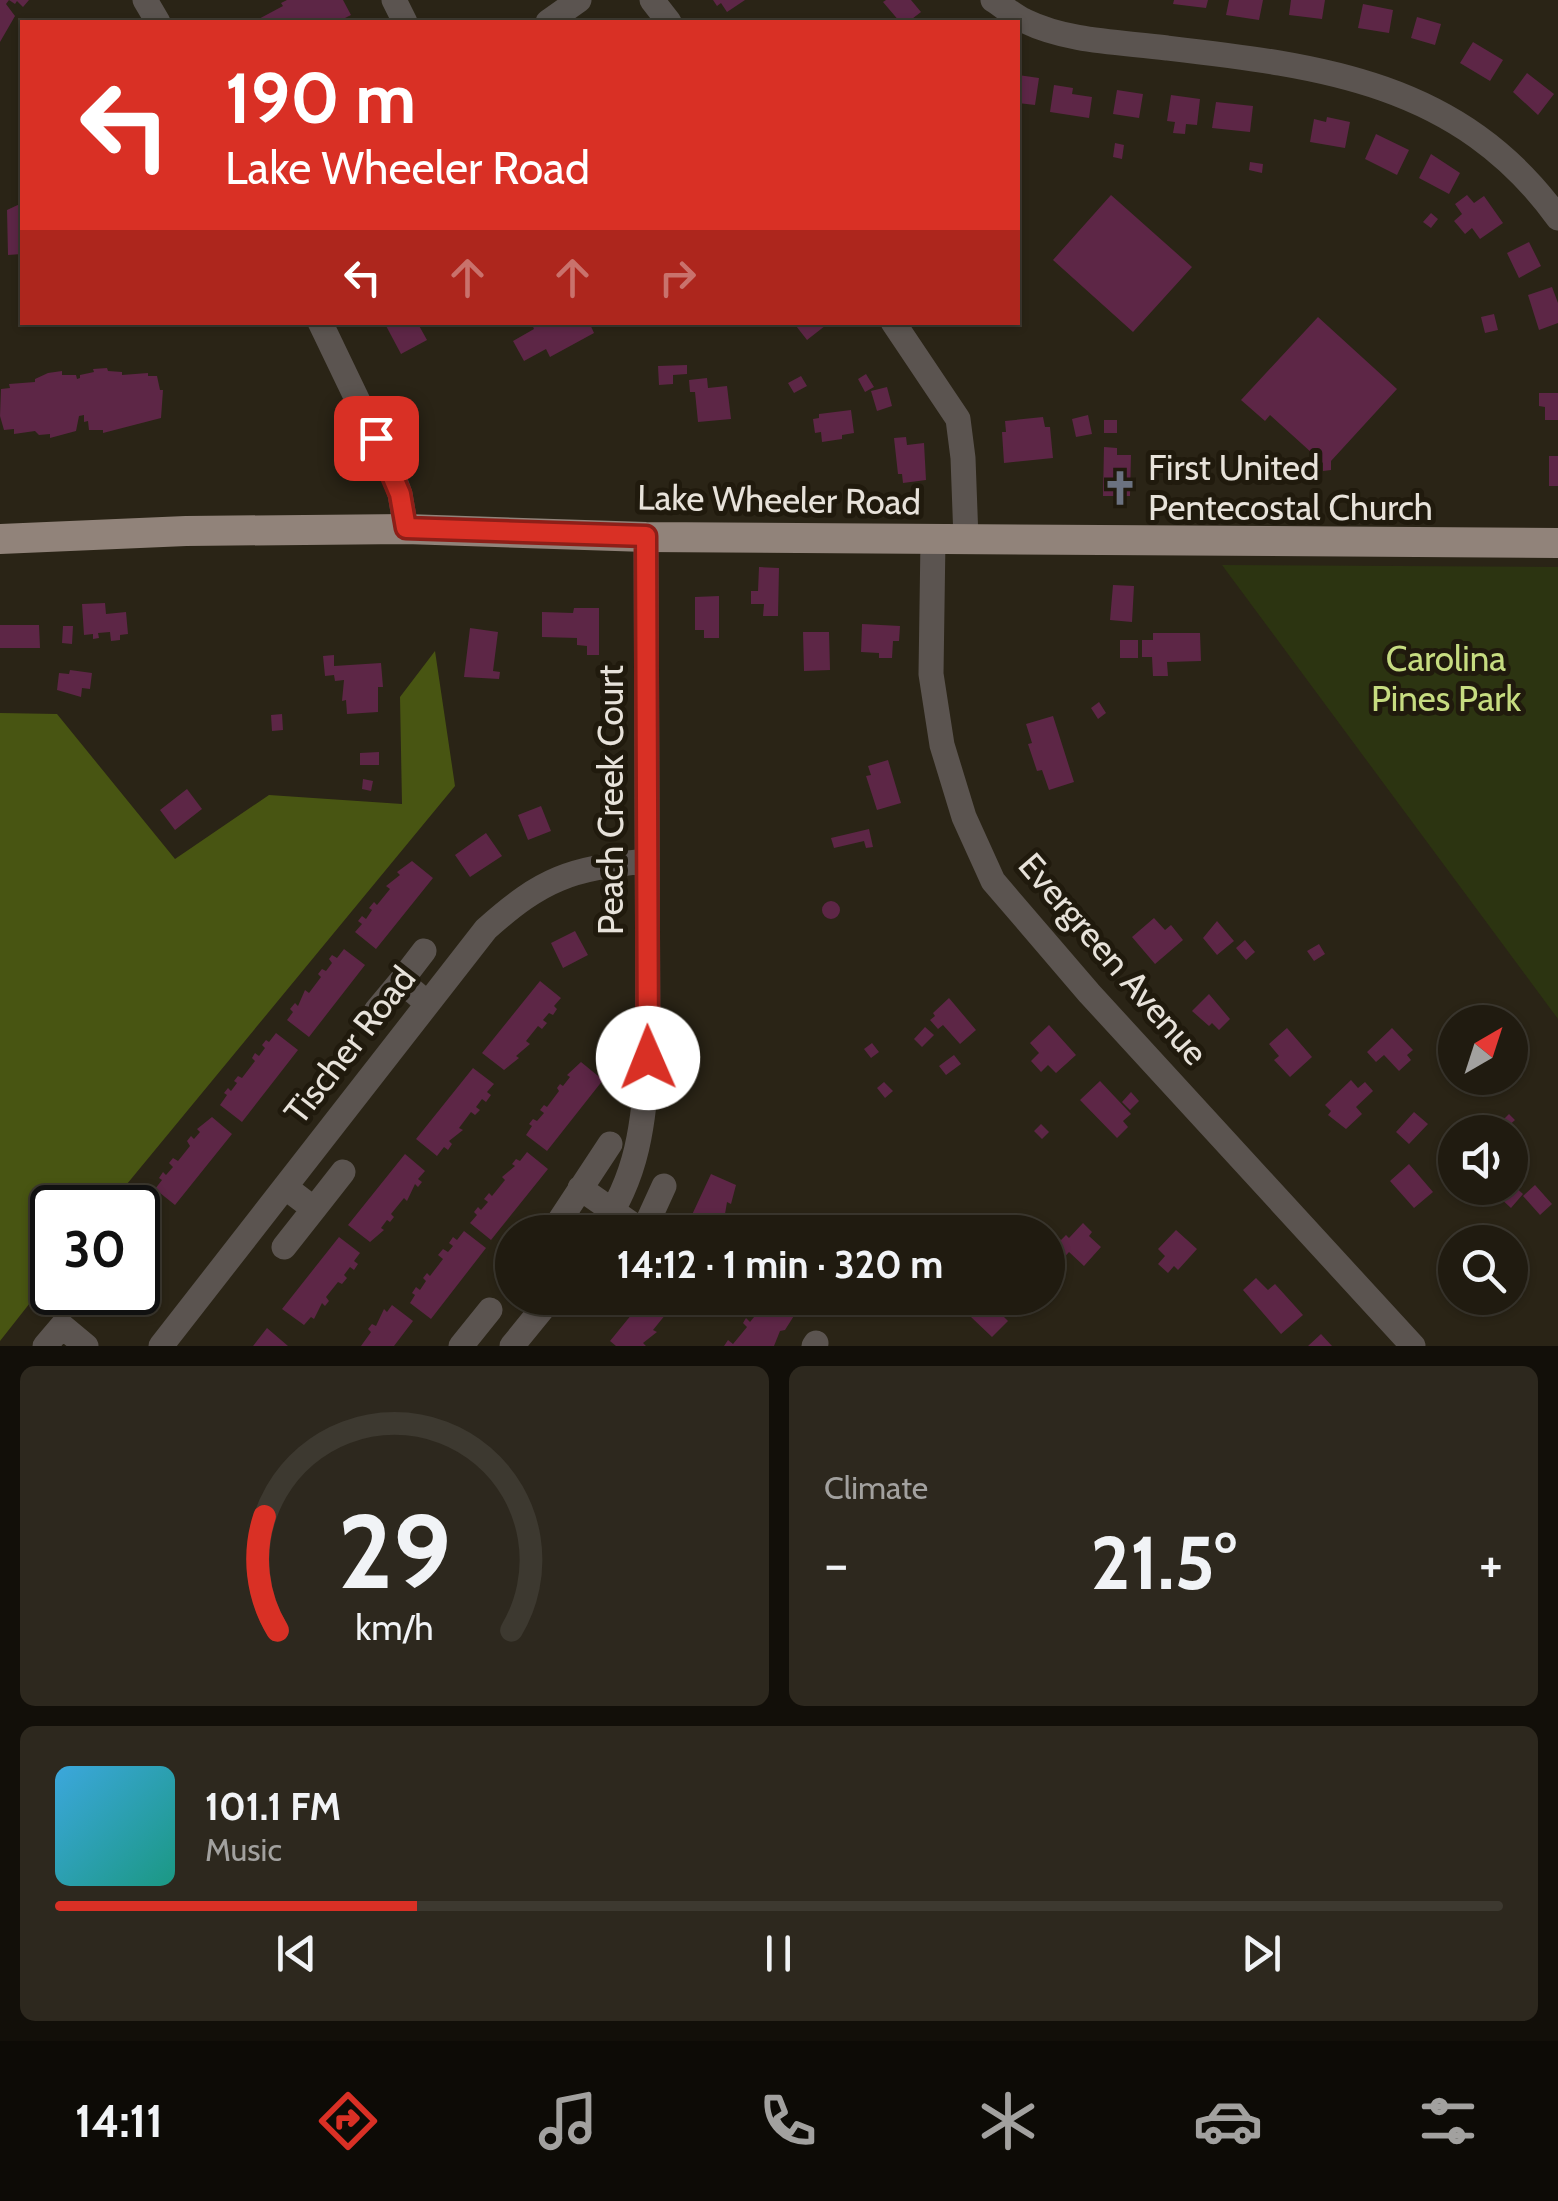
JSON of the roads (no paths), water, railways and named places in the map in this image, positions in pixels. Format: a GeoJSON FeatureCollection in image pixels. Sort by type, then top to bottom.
{"type":"FeatureCollection","features":[{"type":"Feature","properties":{"kind":"main road","name":"Lake Wheeler Road"},"geometry":{"type":"LineString","coordinates":[[0,539],[186,530],[406,528],[646,536],[1558,542]]}},
{"type":"Feature","properties":{"kind":"street"},"geometry":{"type":"LineString","coordinates":[[551,20],[580,0]]}},
{"type":"Feature","properties":{"kind":"street"},"geometry":{"type":"LineString","coordinates":[[652,0],[667,20]]}},
{"type":"Feature","properties":{"kind":"street"},"geometry":{"type":"LineString","coordinates":[[993,0],[1025,21],[1072,36],[1253,59],[1328,72],[1389,89],[1438,111],[1492,148],[1528,181],[1558,218]]}},
{"type":"Feature","properties":{"kind":"street"},"geometry":{"type":"LineString","coordinates":[[321,325],[392,472],[406,528]]}},
{"type":"Feature","properties":{"kind":"street"},"geometry":{"type":"LineString","coordinates":[[895,325],[958,419],[966,539]]}},
{"type":"Feature","properties":{"kind":"street","name":"Peach Creek Court"},"geometry":{"type":"LineString","coordinates":[[610,1215],[626,1190],[642,1132],[648,1058],[646,536]]}},
{"type":"Feature","properties":{"kind":"street","name":"Evergreen Avenue"},"geometry":{"type":"LineString","coordinates":[[933,539],[931,674],[942,745],[964,816],[994,881],[1089,993],[1413,1346]]}},
{"type":"Feature","properties":{"kind":"street","name":"Tischer Road"},"geometry":{"type":"LineString","coordinates":[[161,1346],[486,929],[524,896],[558,878],[593,866],[646,861]]}},
{"type":"Feature","properties":{"kind":"street"},"geometry":{"type":"LineString","coordinates":[[376,1011],[424,951]]}},
{"type":"Feature","properties":{"kind":"street"},"geometry":{"type":"LineString","coordinates":[[401,981],[427,1002]]}},
{"type":"Feature","properties":{"kind":"street"},"geometry":{"type":"LineString","coordinates":[[563,1215],[610,1144]]}},
{"type":"Feature","properties":{"kind":"street"},"geometry":{"type":"LineString","coordinates":[[284,1247],[343,1172]]}},
{"type":"Feature","properties":{"kind":"street"},"geometry":{"type":"LineString","coordinates":[[285,1186],[314,1209]]}},
{"type":"Feature","properties":{"kind":"street"},"geometry":{"type":"LineString","coordinates":[[650,1215],[664,1186]]}},
{"type":"Feature","properties":{"kind":"street"},"geometry":{"type":"LineString","coordinates":[[580,1188],[601,1215]]}},
{"type":"Feature","properties":{"kind":"street"},"geometry":{"type":"LineString","coordinates":[[461,1346],[490,1310]]}},
{"type":"Feature","properties":{"kind":"street"},"geometry":{"type":"LineString","coordinates":[[512,1346],[537,1315]]}},
{"type":"Feature","properties":{"kind":"street"},"geometry":{"type":"LineString","coordinates":[[54,1336],[86,1346]]}},
{"type":"Feature","properties":{"kind":"place","name":"First United Pentecostal Church"},"geometry":{"type":"Point","coordinates":[1120,488]}},
{"type":"Feature","properties":{"kind":"park label","name":"Carolina Pines Park"},"geometry":{"type":"Point","coordinates":[1446,679]}}]}
